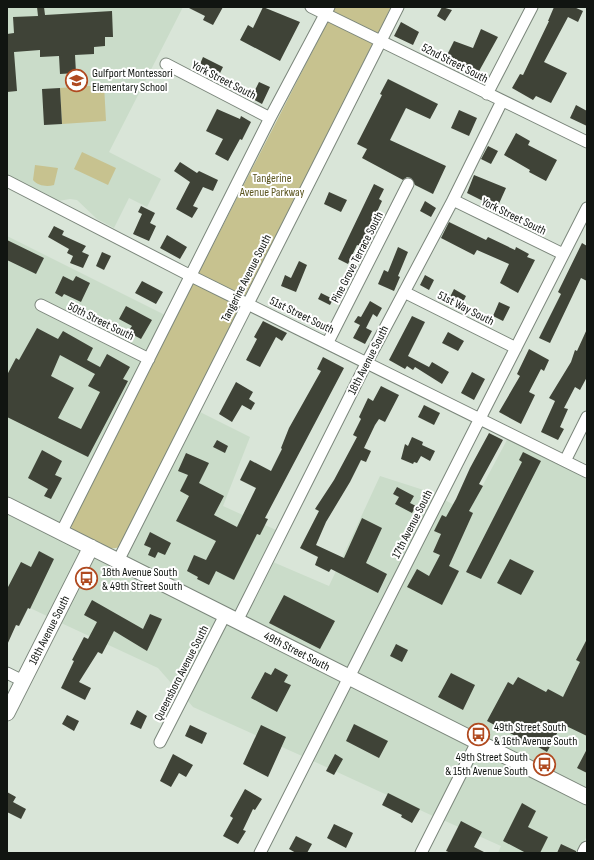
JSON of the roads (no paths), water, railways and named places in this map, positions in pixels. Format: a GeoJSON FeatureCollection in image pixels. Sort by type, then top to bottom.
{"type":"FeatureCollection","features":[{"type":"Feature","properties":{"kind":"main road","name":"49th Street South"},"geometry":{"type":"LineString","coordinates":[[7,505],[587,797]]}},
{"type":"Feature","properties":{"kind":"main road","name":"18th Avenue South"},"geometry":{"type":"LineString","coordinates":[[7,714],[91,547]]}},
{"type":"Feature","properties":{"kind":"main road"},"geometry":{"type":"LineString","coordinates":[[585,853],[587,848]]}},
{"type":"Feature","properties":{"kind":"street","name":"52nd Street South"},"geometry":{"type":"LineString","coordinates":[[311,7],[327,10],[381,41],[587,142]]}},
{"type":"Feature","properties":{"kind":"street","name":"Tangerine Avenue South"},"geometry":{"type":"LineString","coordinates":[[118,561],[398,7]]}},
{"type":"Feature","properties":{"kind":"street"},"geometry":{"type":"LineString","coordinates":[[488,94],[532,7]]}},
{"type":"Feature","properties":{"kind":"street"},"geometry":{"type":"LineString","coordinates":[[62,533],[270,118],[327,10]]}},
{"type":"Feature","properties":{"kind":"street","name":"York Street South"},"geometry":{"type":"LineString","coordinates":[[166,64],[270,118]]}},
{"type":"Feature","properties":{"kind":"street","name":"18th Avenue South"},"geometry":{"type":"LineString","coordinates":[[231,618],[454,200],[502,101]]}},
{"type":"Feature","properties":{"kind":"street","name":"51st Street South"},"geometry":{"type":"LineString","coordinates":[[7,181],[191,276],[328,342],[587,472]]}},
{"type":"Feature","properties":{"kind":"street","name":"Pine Grove Terrace South"},"geometry":{"type":"LineString","coordinates":[[328,342],[408,184]]}},
{"type":"Feature","properties":{"kind":"street","name":"York Street South"},"geometry":{"type":"LineString","coordinates":[[454,200],[563,254]]}},
{"type":"Feature","properties":{"kind":"street","name":"17th Avenue South"},"geometry":{"type":"LineString","coordinates":[[260,853],[587,208]]}},
{"type":"Feature","properties":{"kind":"street","name":"51st Way South"},"geometry":{"type":"LineString","coordinates":[[404,292],[516,348]]}},
{"type":"Feature","properties":{"kind":"street","name":"50th Street South"},"geometry":{"type":"LineString","coordinates":[[41,305],[149,359]]}},
{"type":"Feature","properties":{"kind":"street"},"geometry":{"type":"LineString","coordinates":[[566,461],[587,417]]}},
{"type":"Feature","properties":{"kind":"street","name":"Queensboro Avenue South"},"geometry":{"type":"LineString","coordinates":[[160,742],[231,618]]}},
{"type":"Feature","properties":{"kind":"street"},"geometry":{"type":"LineString","coordinates":[[7,673],[23,681]]}},
{"type":"Feature","properties":{"kind":"street"},"geometry":{"type":"LineString","coordinates":[[421,853],[477,742]]}},
{"type":"Feature","properties":{"kind":"place","name":"Gulfport Montessori Elementary School"},"geometry":{"type":"Point","coordinates":[76,80]}},
{"type":"Feature","properties":{"kind":"place","name":"18th Avenue South & 49th Street South"},"geometry":{"type":"Point","coordinates":[86,579]}},
{"type":"Feature","properties":{"kind":"place","name":"49th Street South & 16th Avenue South"},"geometry":{"type":"Point","coordinates":[478,734]}},
{"type":"Feature","properties":{"kind":"place","name":"49th Street South & 15th Avenue South"},"geometry":{"type":"Point","coordinates":[544,764]}},
{"type":"Feature","properties":{"kind":"park label","name":"Tangerine Avenue Parkway"},"geometry":{"type":"Point","coordinates":[272,185]}}]}
